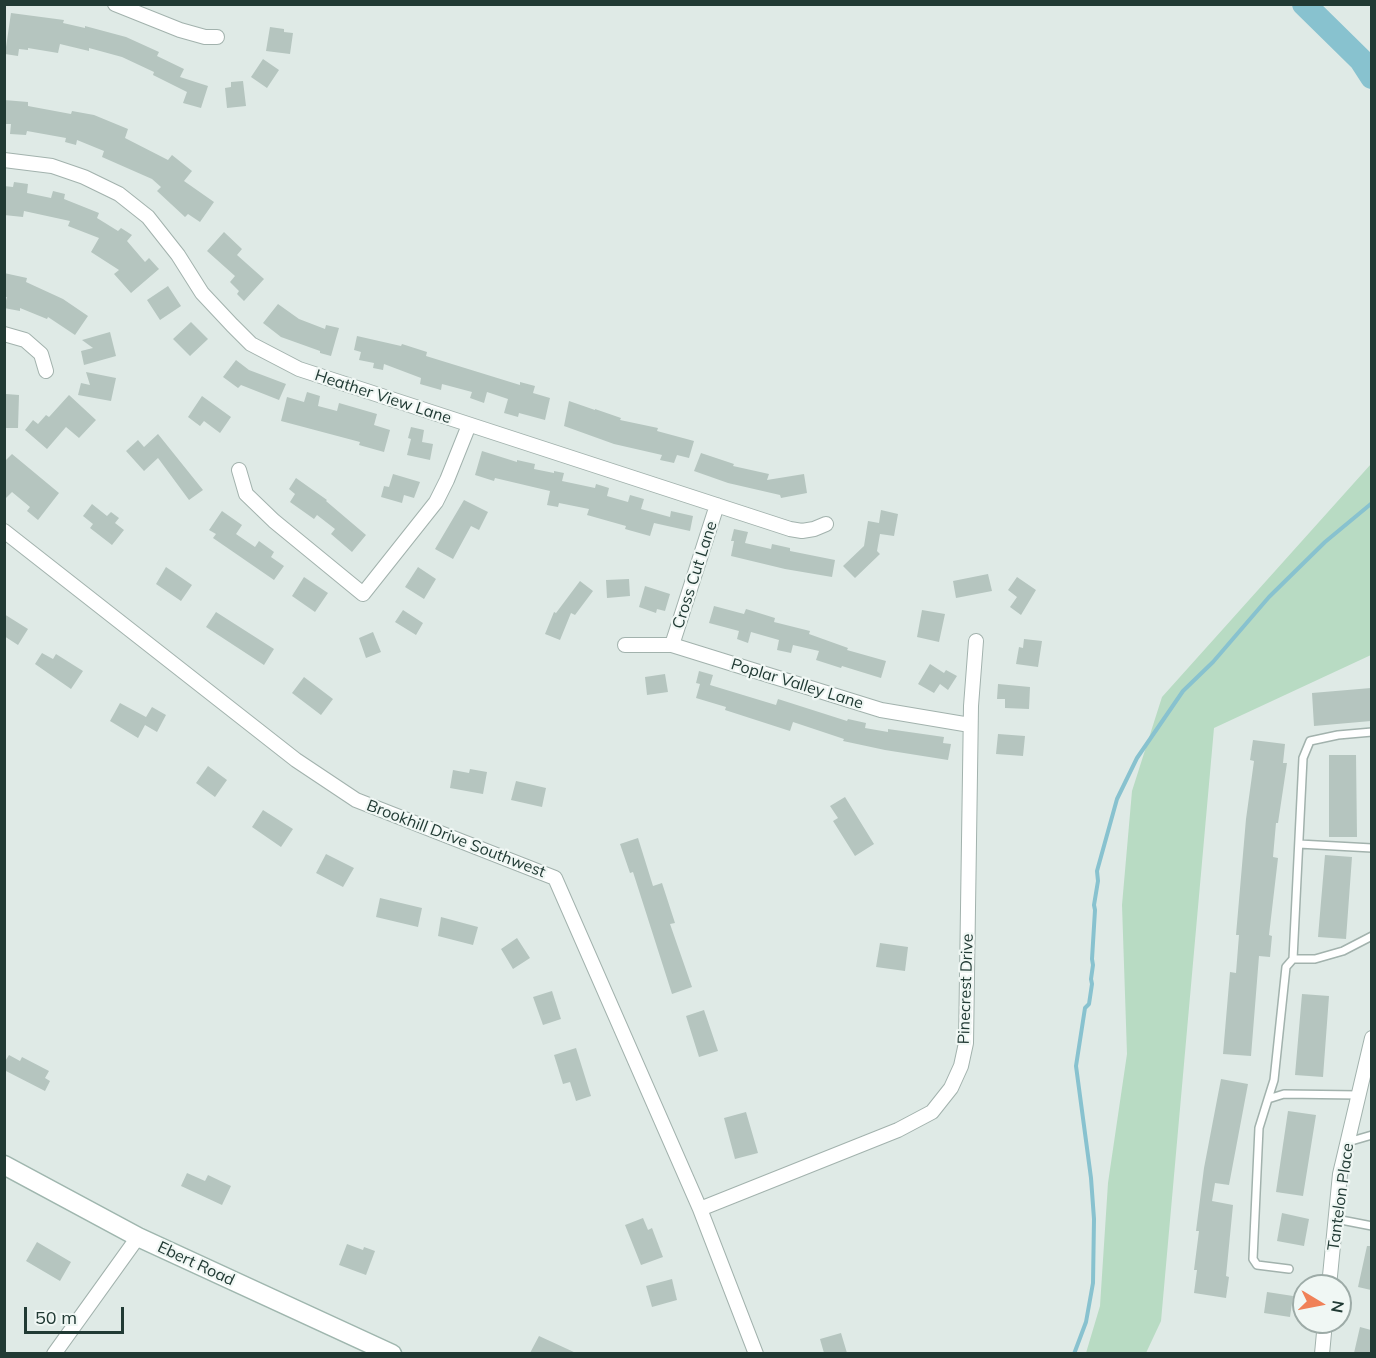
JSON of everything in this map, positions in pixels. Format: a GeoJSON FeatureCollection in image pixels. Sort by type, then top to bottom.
{"type":"FeatureCollection","features":[{"type":"Feature","properties":{"kind":"main road","name":"Ebert Road"},"geometry":{"type":"LineString","coordinates":[[4,1165],[138,1237],[392,1353]]}},
{"type":"Feature","properties":{"kind":"street"},"geometry":{"type":"LineString","coordinates":[[114,4],[180,30],[206,37],[217,37]]}},
{"type":"Feature","properties":{"kind":"street","name":"Heather View Lane"},"geometry":{"type":"LineString","coordinates":[[4,160],[52,166],[84,177],[119,194],[148,217],[178,255],[202,293],[251,344],[299,369],[790,529],[801,531],[826,524]]}},
{"type":"Feature","properties":{"kind":"street"},"geometry":{"type":"LineString","coordinates":[[4,334],[25,340],[41,354],[46,371]]}},
{"type":"Feature","properties":{"kind":"street"},"geometry":{"type":"LineString","coordinates":[[239,470],[246,495],[363,594],[436,502],[469,425]]}},
{"type":"Feature","properties":{"kind":"street","name":"Cross Cut Lane"},"geometry":{"type":"LineString","coordinates":[[672,645],[717,506]]}},
{"type":"Feature","properties":{"kind":"street","name":"Brookhill Drive Southwest"},"geometry":{"type":"LineString","coordinates":[[4,531],[296,760],[356,800],[555,878],[700,1209],[756,1353]]}},
{"type":"Feature","properties":{"kind":"street","name":"Pinecrest Drive"},"geometry":{"type":"LineString","coordinates":[[700,1209],[898,1130],[932,1112],[951,1088],[961,1066],[966,1043],[970,725],[976,641]]}},
{"type":"Feature","properties":{"kind":"street","name":"Poplar Valley Lane"},"geometry":{"type":"LineString","coordinates":[[625,645],[672,645],[881,711],[970,725]]}},
{"type":"Feature","properties":{"kind":"street","name":"Tantelon Place"},"geometry":{"type":"LineString","coordinates":[[1330,1274],[1341,1174],[1371,1038]]}},
{"type":"Feature","properties":{"kind":"street"},"geometry":{"type":"LineString","coordinates":[[54,1353],[138,1237]]}},
{"type":"Feature","properties":{"kind":"street"},"geometry":{"type":"LineString","coordinates":[[1322,1353],[1324,1334]]}},
{"type":"Feature","properties":{"kind":"lane"},"geometry":{"type":"LineString","coordinates":[[1289,1269],[1257,1265],[1253,1259],[1259,1128],[1274,1080],[1286,967],[1293,958],[1303,758],[1310,741],[1338,735],[1371,732]]}},
{"type":"Feature","properties":{"kind":"lane"},"geometry":{"type":"LineString","coordinates":[[1299,843],[1371,848]]}},
{"type":"Feature","properties":{"kind":"lane"},"geometry":{"type":"LineString","coordinates":[[1293,958],[1315,959],[1343,951],[1371,936]]}},
{"type":"Feature","properties":{"kind":"lane"},"geometry":{"type":"LineString","coordinates":[[1268,1099],[1284,1094],[1358,1095]]}},
{"type":"Feature","properties":{"kind":"lane"},"geometry":{"type":"LineString","coordinates":[[1348,1142],[1371,1135]]}},
{"type":"Feature","properties":{"kind":"lane"},"geometry":{"type":"LineString","coordinates":[[1336,1219],[1371,1226]]}},
{"type":"Feature","properties":{"kind":"green space"},"geometry":{"type":"Polygon","coordinates":[[[1371,464],[1371,655],[1214,728],[1161,1321],[1146,1353],[1086,1353],[1100,1306],[1108,1183],[1127,1054],[1122,905],[1132,791],[1162,697],[1371,464]]]}},
{"type":"Feature","properties":{"kind":"building"},"geometry":{"type":"Polygon","coordinates":[[[11,13],[64,20],[63,23],[85,28],[85,26],[126,37],[159,52],[157,56],[184,69],[180,77],[208,86],[201,108],[183,103],[187,92],[153,75],[154,72],[122,57],[89,48],[89,51],[60,44],[58,53],[28,48],[28,50],[19,49],[18,56],[5,54],[11,13]]]}},
{"type":"Feature","properties":{"kind":"building"},"geometry":{"type":"Polygon","coordinates":[[[270,27],[293,33],[290,54],[266,51],[270,27]]]}},
{"type":"Feature","properties":{"kind":"building"},"geometry":{"type":"Polygon","coordinates":[[[263,59],[279,70],[267,88],[251,77],[263,59]]]}},
{"type":"Feature","properties":{"kind":"building"},"geometry":{"type":"Polygon","coordinates":[[[243,81],[246,106],[227,108],[225,88],[231,87],[231,82],[243,81]]]}},
{"type":"Feature","properties":{"kind":"building"},"geometry":{"type":"Polygon","coordinates":[[[4,100],[28,102],[28,106],[71,114],[72,111],[94,115],[128,129],[125,138],[168,160],[172,155],[192,171],[184,181],[214,202],[200,222],[188,214],[185,217],[157,191],[161,187],[152,179],[102,157],[104,151],[77,140],[76,145],[65,142],[66,138],[27,131],[26,135],[10,134],[11,124],[4,124],[4,100]]]}},
{"type":"Feature","properties":{"kind":"building"},"geometry":{"type":"Polygon","coordinates":[[[14,182],[28,184],[27,193],[51,198],[53,191],[65,194],[64,199],[99,213],[97,218],[118,231],[121,228],[132,235],[127,241],[145,262],[149,258],[159,269],[131,293],[114,274],[119,270],[91,252],[99,238],[68,226],[70,221],[24,211],[23,217],[4,215],[4,186],[13,187],[14,182]]]}},
{"type":"Feature","properties":{"kind":"building"},"geometry":{"type":"Polygon","coordinates":[[[224,232],[242,249],[237,255],[264,279],[244,301],[237,294],[239,291],[230,282],[235,276],[207,251],[224,232]]]}},
{"type":"Feature","properties":{"kind":"building"},"geometry":{"type":"Polygon","coordinates":[[[4,273],[27,278],[26,282],[63,299],[88,316],[75,335],[48,317],[47,319],[20,308],[20,311],[4,308],[7,297],[4,297],[4,273]]]}},
{"type":"Feature","properties":{"kind":"building"},"geometry":{"type":"Polygon","coordinates":[[[168,286],[181,306],[160,320],[147,300],[168,286]]]}},
{"type":"Feature","properties":{"kind":"building"},"geometry":{"type":"Polygon","coordinates":[[[278,304],[299,319],[325,329],[326,325],[339,328],[331,356],[281,337],[263,323],[278,304]]]}},
{"type":"Feature","properties":{"kind":"building"},"geometry":{"type":"Polygon","coordinates":[[[191,322],[208,339],[190,356],[173,339],[191,322]]]}},
{"type":"Feature","properties":{"kind":"building"},"geometry":{"type":"Polygon","coordinates":[[[110,332],[116,356],[84,365],[81,351],[93,348],[82,340],[110,332]]]}},
{"type":"Feature","properties":{"kind":"building"},"geometry":{"type":"Polygon","coordinates":[[[357,336],[401,346],[402,344],[427,352],[426,356],[520,385],[520,382],[535,386],[533,393],[550,398],[545,420],[519,413],[518,417],[504,413],[508,399],[487,392],[484,403],[470,398],[472,392],[442,384],[441,390],[420,384],[421,378],[384,364],[383,370],[373,368],[374,363],[359,360],[361,352],[354,350],[357,336]]]}},
{"type":"Feature","properties":{"kind":"building"},"geometry":{"type":"Polygon","coordinates":[[[236,360],[249,370],[286,384],[279,400],[241,385],[238,388],[223,377],[236,360]]]}},
{"type":"Feature","properties":{"kind":"building"},"geometry":{"type":"Polygon","coordinates":[[[86,372],[116,378],[111,401],[78,395],[81,383],[90,385],[86,372]]]}},
{"type":"Feature","properties":{"kind":"building"},"geometry":{"type":"Polygon","coordinates":[[[307,392],[320,396],[318,406],[337,411],[339,403],[377,414],[374,425],[390,430],[384,452],[359,445],[360,442],[281,421],[287,397],[304,402],[307,392]]]}},
{"type":"Feature","properties":{"kind":"building"},"geometry":{"type":"Polygon","coordinates":[[[6,394],[19,395],[18,428],[4,428],[6,394]]]}},
{"type":"Feature","properties":{"kind":"building"},"geometry":{"type":"Polygon","coordinates":[[[69,395],[96,420],[79,438],[66,427],[47,449],[25,430],[33,420],[38,424],[46,415],[49,417],[69,395]]]}},
{"type":"Feature","properties":{"kind":"building"},"geometry":{"type":"Polygon","coordinates":[[[202,396],[231,417],[220,433],[204,421],[200,426],[188,417],[202,396]]]}},
{"type":"Feature","properties":{"kind":"building"},"geometry":{"type":"Polygon","coordinates":[[[569,401],[621,418],[620,420],[658,428],[657,431],[694,441],[689,458],[677,455],[674,463],[660,460],[662,455],[614,444],[564,426],[569,401]]]}},
{"type":"Feature","properties":{"kind":"building"},"geometry":{"type":"Polygon","coordinates":[[[411,427],[424,430],[422,442],[433,444],[430,460],[407,455],[411,427]]]}},
{"type":"Feature","properties":{"kind":"building"},"geometry":{"type":"Polygon","coordinates":[[[158,434],[203,490],[189,500],[158,458],[144,471],[126,451],[138,440],[144,447],[158,434]]]}},
{"type":"Feature","properties":{"kind":"building"},"geometry":{"type":"Polygon","coordinates":[[[482,451],[517,462],[517,460],[535,464],[534,469],[564,473],[562,481],[595,488],[596,484],[609,488],[607,496],[628,502],[630,495],[644,499],[641,509],[670,517],[671,511],[693,516],[690,531],[654,523],[650,536],[625,529],[626,526],[587,515],[589,509],[559,503],[558,507],[547,505],[550,491],[495,478],[494,481],[475,475],[482,451]]]}},
{"type":"Feature","properties":{"kind":"building"},"geometry":{"type":"Polygon","coordinates":[[[701,453],[734,464],[733,466],[769,474],[767,480],[804,474],[807,493],[781,498],[780,495],[728,483],[694,471],[701,453]]]}},
{"type":"Feature","properties":{"kind":"building"},"geometry":{"type":"Polygon","coordinates":[[[12,454],[59,493],[38,520],[27,511],[30,507],[12,492],[4,500],[4,462],[12,454]]]}},
{"type":"Feature","properties":{"kind":"building"},"geometry":{"type":"Polygon","coordinates":[[[393,474],[420,482],[414,498],[404,495],[402,503],[381,497],[384,486],[389,487],[393,474]]]}},
{"type":"Feature","properties":{"kind":"building"},"geometry":{"type":"Polygon","coordinates":[[[296,478],[327,500],[366,535],[352,552],[331,534],[335,529],[317,515],[314,519],[290,502],[295,494],[289,489],[296,478]]]}},
{"type":"Feature","properties":{"kind":"building"},"geometry":{"type":"Polygon","coordinates":[[[464,500],[488,512],[479,530],[471,526],[453,559],[435,549],[464,500]]]}},
{"type":"Feature","properties":{"kind":"building"},"geometry":{"type":"Polygon","coordinates":[[[92,504],[107,516],[111,512],[119,518],[115,523],[124,530],[112,545],[90,528],[93,524],[83,516],[92,504]]]}},
{"type":"Feature","properties":{"kind":"building"},"geometry":{"type":"Polygon","coordinates":[[[881,510],[898,514],[894,536],[880,534],[877,551],[880,554],[855,578],[843,566],[864,546],[868,521],[879,523],[881,510]]]}},
{"type":"Feature","properties":{"kind":"building"},"geometry":{"type":"Polygon","coordinates":[[[222,511],[242,525],[236,534],[255,547],[259,541],[274,552],[271,557],[284,566],[274,580],[213,538],[216,534],[209,530],[222,511]]]}},
{"type":"Feature","properties":{"kind":"building"},"geometry":{"type":"Polygon","coordinates":[[[734,529],[748,532],[745,543],[771,549],[772,544],[790,548],[790,551],[835,560],[832,577],[731,556],[734,529]]]}},
{"type":"Feature","properties":{"kind":"building"},"geometry":{"type":"Polygon","coordinates":[[[166,567],[192,585],[181,601],[156,584],[166,567]]]}},
{"type":"Feature","properties":{"kind":"building"},"geometry":{"type":"Polygon","coordinates":[[[418,567],[436,579],[424,599],[405,587],[418,567]]]}},
{"type":"Feature","properties":{"kind":"building"},"geometry":{"type":"Polygon","coordinates":[[[988,574],[992,591],[956,598],[953,581],[988,574]]]}},
{"type":"Feature","properties":{"kind":"building"},"geometry":{"type":"Polygon","coordinates":[[[304,577],[328,593],[315,612],[292,596],[304,577]]]}},
{"type":"Feature","properties":{"kind":"building"},"geometry":{"type":"Polygon","coordinates":[[[1017,577],[1036,590],[1021,615],[1010,607],[1017,597],[1008,590],[1017,577]]]}},
{"type":"Feature","properties":{"kind":"building"},"geometry":{"type":"Polygon","coordinates":[[[629,579],[630,596],[607,598],[606,580],[629,579]]]}},
{"type":"Feature","properties":{"kind":"building"},"geometry":{"type":"Polygon","coordinates":[[[580,581],[593,591],[575,615],[571,613],[560,640],[545,634],[554,612],[556,613],[580,581]]]}},
{"type":"Feature","properties":{"kind":"building"},"geometry":{"type":"Polygon","coordinates":[[[645,586],[670,594],[665,611],[657,609],[656,613],[639,607],[645,586]]]}},
{"type":"Feature","properties":{"kind":"building"},"geometry":{"type":"Polygon","coordinates":[[[714,606],[744,614],[746,609],[775,618],[774,622],[810,631],[809,634],[848,648],[847,650],[886,661],[881,678],[816,660],[819,651],[793,645],[791,653],[777,650],[779,640],[751,632],[748,643],[737,639],[739,631],[709,623],[714,606]]]}},
{"type":"Feature","properties":{"kind":"building"},"geometry":{"type":"Polygon","coordinates":[[[403,610],[423,623],[416,635],[395,622],[403,610]]]}},
{"type":"Feature","properties":{"kind":"building"},"geometry":{"type":"Polygon","coordinates":[[[922,610],[945,614],[939,642],[917,637],[922,610]]]}},
{"type":"Feature","properties":{"kind":"building"},"geometry":{"type":"Polygon","coordinates":[[[216,612],[274,649],[264,665],[206,627],[216,612]]]}},
{"type":"Feature","properties":{"kind":"building"},"geometry":{"type":"Polygon","coordinates":[[[4,614],[28,629],[18,645],[4,636],[4,614]]]}},
{"type":"Feature","properties":{"kind":"building"},"geometry":{"type":"Polygon","coordinates":[[[373,632],[381,652],[366,658],[359,638],[373,632]]]}},
{"type":"Feature","properties":{"kind":"building"},"geometry":{"type":"Polygon","coordinates":[[[1024,639],[1042,641],[1038,667],[1016,664],[1019,647],[1023,648],[1024,639]]]}},
{"type":"Feature","properties":{"kind":"building"},"geometry":{"type":"Polygon","coordinates":[[[42,653],[53,659],[56,654],[83,671],[71,689],[35,664],[42,653]]]}},
{"type":"Feature","properties":{"kind":"building"},"geometry":{"type":"Polygon","coordinates":[[[930,664],[944,673],[946,670],[957,676],[948,690],[940,684],[934,693],[918,684],[930,664]]]}},
{"type":"Feature","properties":{"kind":"building"},"geometry":{"type":"Polygon","coordinates":[[[699,671],[713,675],[710,685],[776,705],[778,699],[847,721],[848,719],[866,723],[865,728],[944,737],[943,743],[951,744],[948,760],[843,741],[844,739],[793,722],[790,731],[725,710],[726,707],[696,698],[700,684],[696,683],[699,671]]]}},
{"type":"Feature","properties":{"kind":"building"},"geometry":{"type":"Polygon","coordinates":[[[665,674],[668,692],[647,695],[645,677],[665,674]]]}},
{"type":"Feature","properties":{"kind":"building"},"geometry":{"type":"Polygon","coordinates":[[[304,677],[333,699],[321,715],[292,693],[304,677]]]}},
{"type":"Feature","properties":{"kind":"building"},"geometry":{"type":"Polygon","coordinates":[[[998,684],[1030,687],[1029,709],[1005,708],[1005,699],[997,699],[998,684]]]}},
{"type":"Feature","properties":{"kind":"building"},"geometry":{"type":"Polygon","coordinates":[[[1371,688],[1371,721],[1314,726],[1312,693],[1371,688]]]}},
{"type":"Feature","properties":{"kind":"building"},"geometry":{"type":"Polygon","coordinates":[[[120,703],[146,717],[152,707],[166,715],[157,732],[145,725],[138,738],[110,721],[120,703]]]}},
{"type":"Feature","properties":{"kind":"building"},"geometry":{"type":"Polygon","coordinates":[[[998,734],[1025,736],[1023,756],[996,754],[998,734]]]}},
{"type":"Feature","properties":{"kind":"building"},"geometry":{"type":"Polygon","coordinates":[[[1253,740],[1285,744],[1283,763],[1287,763],[1278,823],[1276,823],[1273,857],[1278,858],[1269,935],[1272,936],[1270,957],[1259,956],[1251,1056],[1223,1054],[1230,972],[1236,973],[1239,935],[1236,935],[1246,819],[1254,761],[1250,760],[1253,740]]]}},
{"type":"Feature","properties":{"kind":"building"},"geometry":{"type":"Polygon","coordinates":[[[1329,755],[1356,755],[1357,837],[1329,837],[1329,755]]]}},
{"type":"Feature","properties":{"kind":"building"},"geometry":{"type":"Polygon","coordinates":[[[208,766],[227,780],[215,797],[196,783],[208,766]]]}},
{"type":"Feature","properties":{"kind":"building"},"geometry":{"type":"Polygon","coordinates":[[[470,769],[487,772],[483,794],[450,788],[453,770],[469,773],[470,769]]]}},
{"type":"Feature","properties":{"kind":"building"},"geometry":{"type":"Polygon","coordinates":[[[516,781],[546,788],[542,807],[511,800],[516,781]]]}},
{"type":"Feature","properties":{"kind":"building"},"geometry":{"type":"Polygon","coordinates":[[[845,797],[874,844],[855,856],[833,821],[838,818],[830,806],[845,797]]]}},
{"type":"Feature","properties":{"kind":"building"},"geometry":{"type":"Polygon","coordinates":[[[263,810],[293,829],[281,847],[252,827],[263,810]]]}},
{"type":"Feature","properties":{"kind":"building"},"geometry":{"type":"Polygon","coordinates":[[[638,838],[653,886],[662,883],[675,923],[670,924],[692,987],[672,994],[633,872],[630,873],[620,844],[638,838]]]}},
{"type":"Feature","properties":{"kind":"building"},"geometry":{"type":"Polygon","coordinates":[[[326,854],[354,868],[343,887],[316,873],[326,854]]]}},
{"type":"Feature","properties":{"kind":"building"},"geometry":{"type":"Polygon","coordinates":[[[1325,855],[1352,857],[1346,939],[1318,937],[1325,855]]]}},
{"type":"Feature","properties":{"kind":"building"},"geometry":{"type":"Polygon","coordinates":[[[380,898],[422,908],[418,927],[376,917],[380,898]]]}},
{"type":"Feature","properties":{"kind":"building"},"geometry":{"type":"Polygon","coordinates":[[[441,917],[478,927],[473,945],[438,936],[441,917]]]}},
{"type":"Feature","properties":{"kind":"building"},"geometry":{"type":"Polygon","coordinates":[[[517,938],[530,958],[513,969],[501,949],[517,938]]]}},
{"type":"Feature","properties":{"kind":"building"},"geometry":{"type":"Polygon","coordinates":[[[880,943],[908,947],[905,971],[876,967],[880,943]]]}},
{"type":"Feature","properties":{"kind":"building"},"geometry":{"type":"Polygon","coordinates":[[[552,991],[561,1019],[543,1025],[533,997],[552,991]]]}},
{"type":"Feature","properties":{"kind":"building"},"geometry":{"type":"Polygon","coordinates":[[[1302,994],[1329,996],[1323,1077],[1295,1075],[1302,994]]]}},
{"type":"Feature","properties":{"kind":"building"},"geometry":{"type":"Polygon","coordinates":[[[704,1010],[718,1051],[699,1057],[686,1016],[704,1010]]]}},
{"type":"Feature","properties":{"kind":"building"},"geometry":{"type":"Polygon","coordinates":[[[576,1048],[591,1096],[576,1101],[570,1082],[563,1084],[554,1055],[576,1048]]]}},
{"type":"Feature","properties":{"kind":"building"},"geometry":{"type":"Polygon","coordinates":[[[9,1055],[20,1061],[22,1057],[49,1071],[45,1078],[50,1081],[45,1091],[4,1070],[4,1063],[9,1055]]]}},
{"type":"Feature","properties":{"kind":"building"},"geometry":{"type":"Polygon","coordinates":[[[1221,1079],[1248,1084],[1229,1185],[1215,1183],[1212,1201],[1233,1205],[1226,1298],[1194,1293],[1197,1270],[1194,1270],[1199,1231],[1196,1231],[1204,1168],[1221,1079]]]}},
{"type":"Feature","properties":{"kind":"building"},"geometry":{"type":"Polygon","coordinates":[[[1288,1111],[1316,1115],[1303,1196],[1276,1192],[1288,1111]]]}},
{"type":"Feature","properties":{"kind":"building"},"geometry":{"type":"Polygon","coordinates":[[[746,1112],[758,1153],[735,1159],[724,1118],[746,1112]]]}},
{"type":"Feature","properties":{"kind":"building"},"geometry":{"type":"Polygon","coordinates":[[[187,1173],[205,1181],[208,1175],[231,1186],[222,1205],[181,1186],[187,1173]]]}},
{"type":"Feature","properties":{"kind":"building"},"geometry":{"type":"Polygon","coordinates":[[[1282,1213],[1309,1219],[1304,1246],[1277,1241],[1282,1213]]]}},
{"type":"Feature","properties":{"kind":"building"},"geometry":{"type":"Polygon","coordinates":[[[643,1218],[648,1230],[652,1228],[663,1257],[641,1265],[625,1225],[643,1218]]]}},
{"type":"Feature","properties":{"kind":"building"},"geometry":{"type":"Polygon","coordinates":[[[37,1242],[71,1262],[60,1281],[26,1261],[37,1242]]]}},
{"type":"Feature","properties":{"kind":"building"},"geometry":{"type":"Polygon","coordinates":[[[347,1244],[363,1250],[364,1247],[375,1251],[366,1275],[339,1265],[347,1244]]]}},
{"type":"Feature","properties":{"kind":"building"},"geometry":{"type":"Polygon","coordinates":[[[1367,1246],[1371,1246],[1371,1290],[1358,1287],[1367,1246]]]}},
{"type":"Feature","properties":{"kind":"building"},"geometry":{"type":"Polygon","coordinates":[[[672,1279],[677,1300],[652,1307],[646,1286],[672,1279]]]}},
{"type":"Feature","properties":{"kind":"building"},"geometry":{"type":"Polygon","coordinates":[[[1267,1292],[1292,1296],[1290,1317],[1264,1313],[1267,1292]]]}},
{"type":"Feature","properties":{"kind":"building"},"geometry":{"type":"Polygon","coordinates":[[[1360,1327],[1371,1330],[1371,1353],[1354,1353],[1360,1327]]]}},
{"type":"Feature","properties":{"kind":"building"},"geometry":{"type":"Polygon","coordinates":[[[841,1333],[847,1353],[824,1353],[820,1339],[841,1333]]]}},
{"type":"Feature","properties":{"kind":"building"},"geometry":{"type":"Polygon","coordinates":[[[539,1336],[576,1353],[530,1353],[539,1336]]]}},
{"type":"Feature","properties":{"kind":"waterway"},"geometry":{"type":"LineString","coordinates":[[1304,4],[1361,60],[1372,77]]}},
{"type":"Feature","properties":{"kind":"waterway"},"geometry":{"type":"LineString","coordinates":[[1074,1354],[1086,1322],[1093,1283],[1094,1219],[1091,1178],[1076,1066],[1085,1008],[1089,1004],[1092,984],[1097,871],[1117,799],[1137,758],[1183,691],[1213,662],[1269,597],[1325,542],[1372,503]]}}]}
